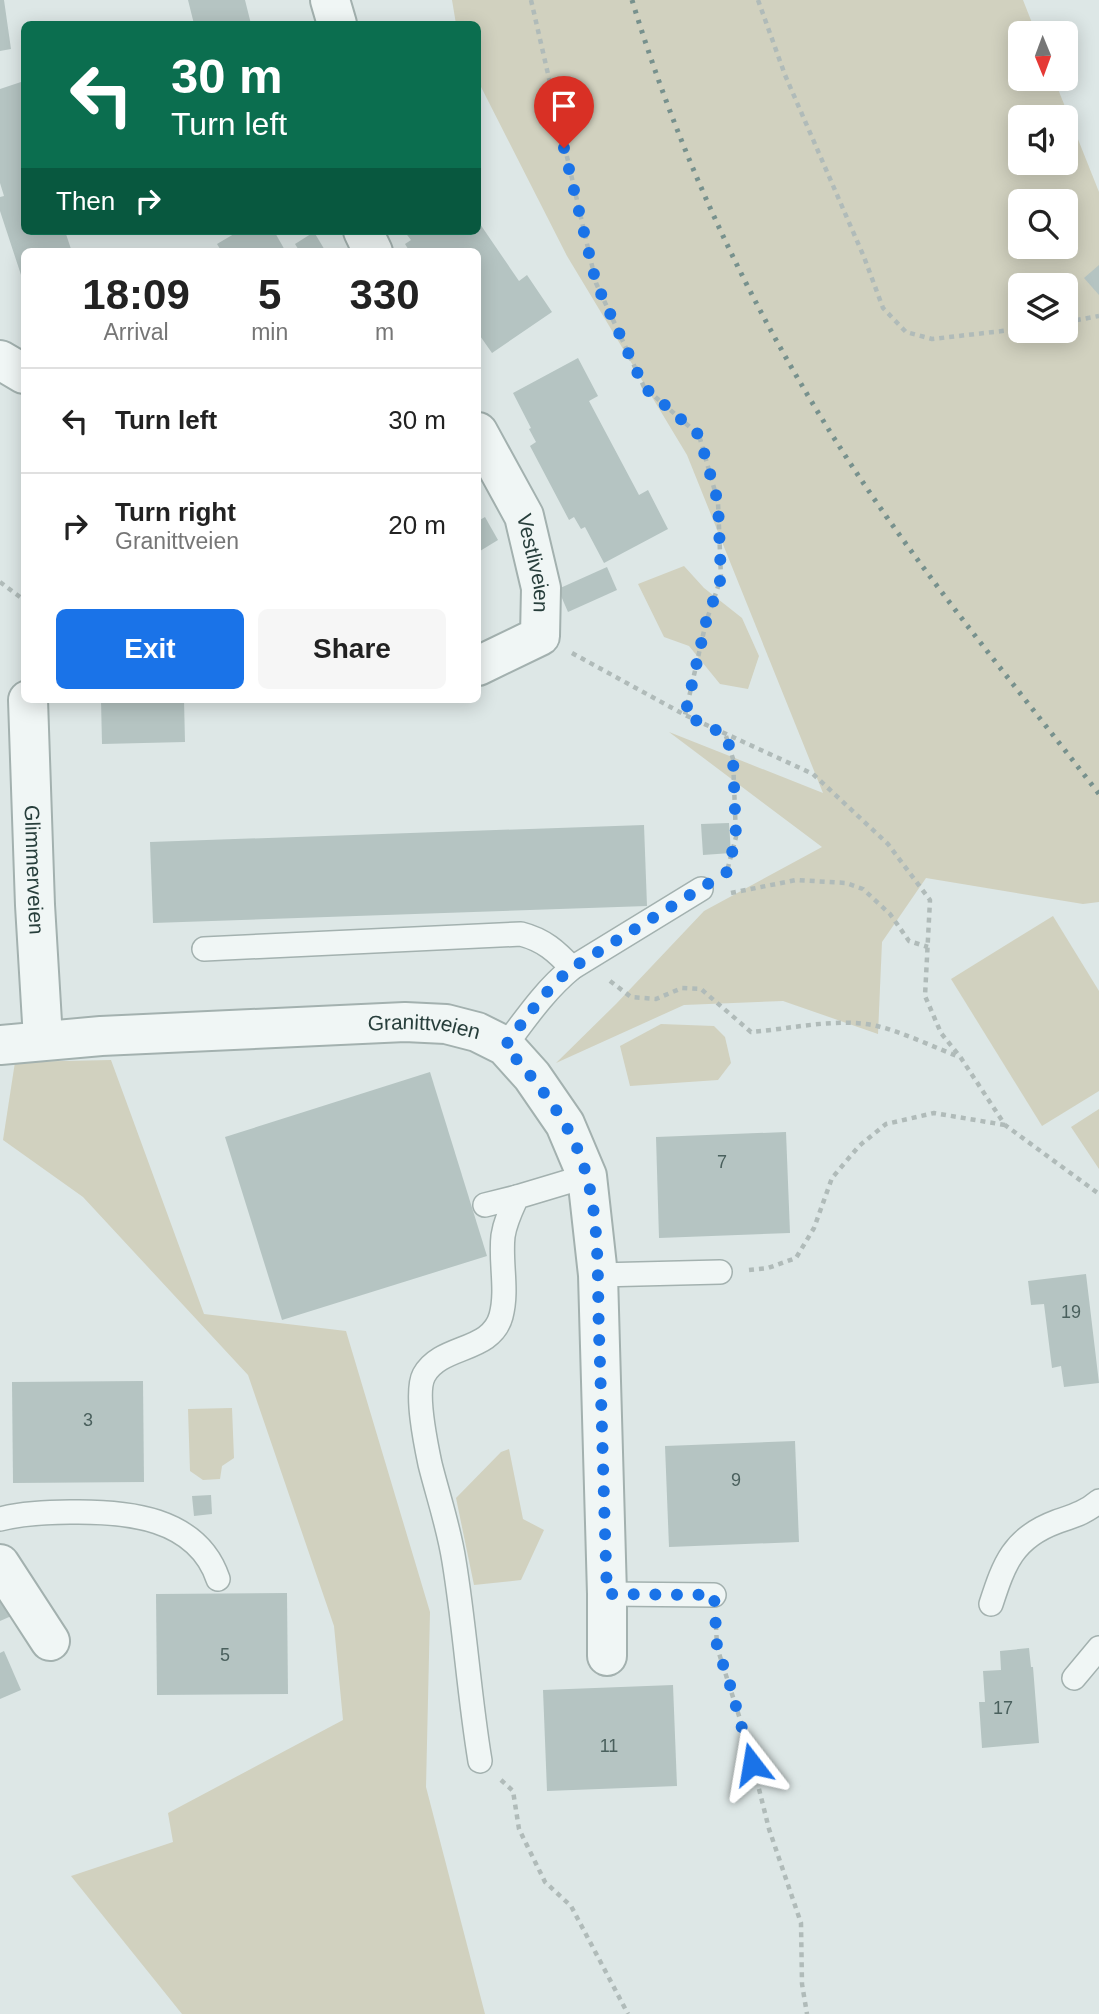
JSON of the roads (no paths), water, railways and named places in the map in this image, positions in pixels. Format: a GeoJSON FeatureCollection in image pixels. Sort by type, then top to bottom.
{"type":"FeatureCollection","features":[{"type":"Feature","properties":{"kind":"street"},"geometry":{"type":"LineString","coordinates":[[330,0],[336,21]]}},
{"type":"Feature","properties":{"kind":"street"},"geometry":{"type":"LineString","coordinates":[[0,360],[21,372]]}},
{"type":"Feature","properties":{"kind":"street","name":"Vestliveien"},"geometry":{"type":"LineString","coordinates":[[481,437],[524,516],[541,588],[540,636],[481,665]]}},
{"type":"Feature","properties":{"kind":"street","name":"Glimmerveien"},"geometry":{"type":"LineString","coordinates":[[28,703],[43,1039]]}},
{"type":"Feature","properties":{"kind":"street","name":"Granittveien"},"geometry":{"type":"LineString","coordinates":[[0,1045],[43,1039],[405,1022],[446,1024],[477,1032],[505,1046],[532,1076],[565,1124],[587,1176],[598,1275],[607,1656]]}},
{"type":"Feature","properties":{"kind":"street"},"geometry":{"type":"LineString","coordinates":[[0,1564],[50,1640]]}},
{"type":"Feature","properties":{"kind":"lane"},"geometry":{"type":"LineString","coordinates":[[505,1046],[531,1010],[558,980],[701,889]]}},
{"type":"Feature","properties":{"kind":"lane"},"geometry":{"type":"LineString","coordinates":[[204,949],[521,934],[537,938],[580,964]]}},
{"type":"Feature","properties":{"kind":"lane"},"geometry":{"type":"LineString","coordinates":[[485,1205],[587,1176]]}},
{"type":"Feature","properties":{"kind":"lane"},"geometry":{"type":"LineString","coordinates":[[480,1761],[454,1558],[425,1444],[422,1389],[423,1376],[431,1367],[494,1332],[501,1316],[503,1302],[504,1230],[517,1197]]}},
{"type":"Feature","properties":{"kind":"lane"},"geometry":{"type":"LineString","coordinates":[[598,1275],[720,1272]]}},
{"type":"Feature","properties":{"kind":"lane"},"geometry":{"type":"LineString","coordinates":[[991,1604],[1002,1572],[1015,1548],[1041,1529],[1096,1510]]}},
{"type":"Feature","properties":{"kind":"lane"},"geometry":{"type":"LineString","coordinates":[[0,1519],[34,1512],[105,1511],[150,1519],[168,1526],[201,1547],[218,1578]]}},
{"type":"Feature","properties":{"kind":"lane"},"geometry":{"type":"LineString","coordinates":[[607,1594],[714,1595]]}},
{"type":"Feature","properties":{"kind":"lane"},"geometry":{"type":"LineString","coordinates":[[1074,1678],[1099,1648]]}},
{"type":"Feature","properties":{"kind":"railway"},"geometry":{"type":"LineString","coordinates":[[632,0],[654,69],[708,202],[738,268],[807,395],[911,551],[1099,794]]}}]}
